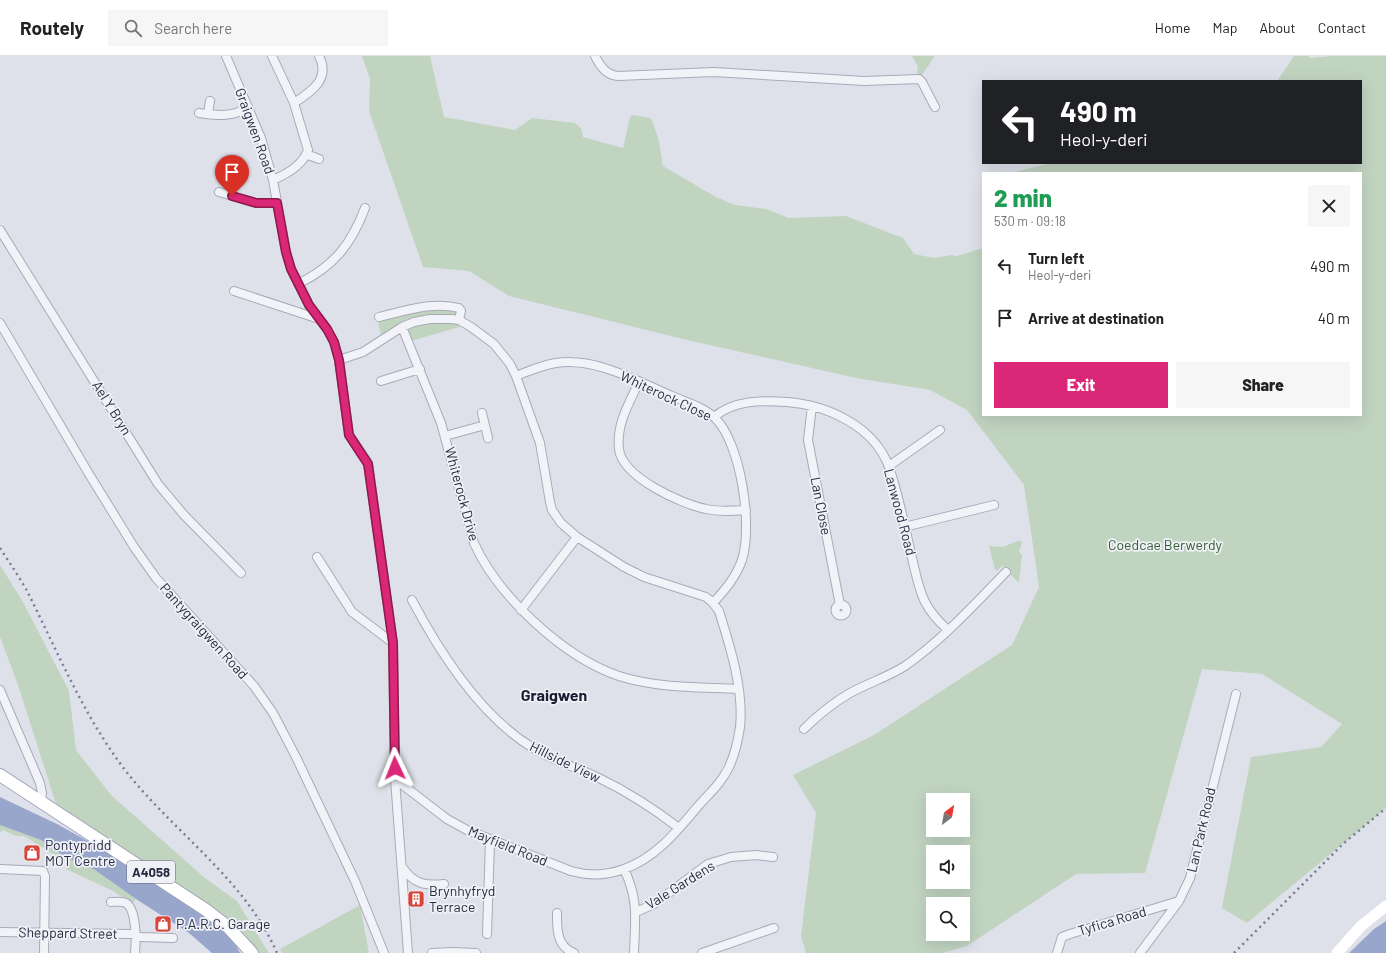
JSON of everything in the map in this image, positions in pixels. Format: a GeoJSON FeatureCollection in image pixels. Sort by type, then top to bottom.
{"type":"FeatureCollection","features":[{"type":"Feature","properties":{"kind":"main road","name":"A4058"},"geometry":{"type":"LineString","coordinates":[[0,775],[206,910],[233,931],[252,953]]}},
{"type":"Feature","properties":{"kind":"main road"},"geometry":{"type":"LineString","coordinates":[[1337,953],[1361,926],[1386,906]]}},
{"type":"Feature","properties":{"kind":"street","name":"Graigwen Road"},"geometry":{"type":"LineString","coordinates":[[226,56],[261,138],[273,180],[286,252],[298,284],[309,305],[334,342],[339,360],[349,435],[368,464],[393,643],[395,779],[408,953]]}},
{"type":"Feature","properties":{"kind":"street"},"geometry":{"type":"LineString","coordinates":[[272,56],[294,103],[307,143],[306,154],[292,170],[273,180]]}},
{"type":"Feature","properties":{"kind":"street"},"geometry":{"type":"LineString","coordinates":[[294,103],[314,89],[320,82],[323,76],[323,69],[319,56]]}},
{"type":"Feature","properties":{"kind":"street"},"geometry":{"type":"LineString","coordinates":[[595,56],[605,71],[611,76],[714,72],[864,81],[919,79],[935,107]]}},
{"type":"Feature","properties":{"kind":"street"},"geometry":{"type":"LineString","coordinates":[[210,101],[203,113],[225,116],[235,114],[248,107]]}},
{"type":"Feature","properties":{"kind":"street"},"geometry":{"type":"LineString","coordinates":[[306,154],[319,159]]}},
{"type":"Feature","properties":{"kind":"street"},"geometry":{"type":"LineString","coordinates":[[219,192],[256,203],[277,203]]}},
{"type":"Feature","properties":{"kind":"street"},"geometry":{"type":"LineString","coordinates":[[298,284],[325,269],[335,259],[353,236],[365,208]]}},
{"type":"Feature","properties":{"kind":"street","name":"Ael Y Bryn"},"geometry":{"type":"LineString","coordinates":[[0,230],[158,484],[184,514],[241,573]]}},
{"type":"Feature","properties":{"kind":"street"},"geometry":{"type":"LineString","coordinates":[[234,291],[319,319]]}},
{"type":"Feature","properties":{"kind":"street"},"geometry":{"type":"LineString","coordinates":[[379,317],[416,308],[443,305],[459,308],[461,311],[459,320]]}},
{"type":"Feature","properties":{"kind":"street"},"geometry":{"type":"LineString","coordinates":[[339,360],[363,352],[402,327],[430,319],[459,320],[472,327],[494,344],[510,364],[516,376],[540,443],[552,510],[561,523],[577,537],[624,567],[644,577],[706,597],[713,603]]}},
{"type":"Feature","properties":{"kind":"street","name":"Pantygraigwen Road"},"geometry":{"type":"LineString","coordinates":[[0,323],[89,474],[156,578],[254,686],[273,713],[296,757],[352,874],[384,953]]}},
{"type":"Feature","properties":{"kind":"street","name":"Whiterock Drive"},"geometry":{"type":"LineString","coordinates":[[402,327],[420,369],[445,436],[474,543],[493,577],[521,610],[562,644],[601,668],[620,676],[661,684],[737,688]]}},
{"type":"Feature","properties":{"kind":"street","name":"Whiterock Close"},"geometry":{"type":"LineString","coordinates":[[516,376],[542,366],[558,362],[606,369],[639,382],[714,417],[729,438],[746,510],[745,546],[741,561],[735,575],[713,603]]}},
{"type":"Feature","properties":{"kind":"street"},"geometry":{"type":"LineString","coordinates":[[381,381],[420,369]]}},
{"type":"Feature","properties":{"kind":"street"},"geometry":{"type":"LineString","coordinates":[[639,382],[620,427],[619,450],[628,467],[642,480],[691,505],[724,512],[746,510]]}},
{"type":"Feature","properties":{"kind":"street","name":"Lanwood Road"},"geometry":{"type":"LineString","coordinates":[[714,417],[728,408],[753,401],[789,402],[827,410],[844,418],[857,427],[877,447],[889,466],[920,595],[930,611],[948,630]]}},
{"type":"Feature","properties":{"kind":"street","name":"Lan Close"},"geometry":{"type":"LineString","coordinates":[[812,406],[808,440],[840,605]]}},
{"type":"Feature","properties":{"kind":"street"},"geometry":{"type":"LineString","coordinates":[[482,413],[488,438]]}},
{"type":"Feature","properties":{"kind":"street"},"geometry":{"type":"LineString","coordinates":[[445,436],[485,425]]}},
{"type":"Feature","properties":{"kind":"street"},"geometry":{"type":"LineString","coordinates":[[889,466],[940,430]]}},
{"type":"Feature","properties":{"kind":"street"},"geometry":{"type":"LineString","coordinates":[[904,527],[994,505]]}},
{"type":"Feature","properties":{"kind":"street"},"geometry":{"type":"LineString","coordinates":[[521,610],[577,537]]}},
{"type":"Feature","properties":{"kind":"street"},"geometry":{"type":"LineString","coordinates":[[317,557],[352,612],[393,643]]}},
{"type":"Feature","properties":{"kind":"street"},"geometry":{"type":"LineString","coordinates":[[804,729],[828,708],[849,693],[903,667],[932,645],[1006,572]]}},
{"type":"Feature","properties":{"kind":"street","name":"Hillside View"},"geometry":{"type":"LineString","coordinates":[[412,600],[446,656],[474,694],[500,724],[534,749],[635,797],[679,828]]}},
{"type":"Feature","properties":{"kind":"street","name":"Mayfield Road"},"geometry":{"type":"LineString","coordinates":[[395,779],[446,819],[490,841],[570,871],[596,875],[624,869],[632,865],[653,852],[679,828],[721,780],[735,753],[740,725],[737,688],[731,648],[719,611],[713,603]]}},
{"type":"Feature","properties":{"kind":"street"},"geometry":{"type":"LineString","coordinates":[[0,690],[40,783],[42,793],[41,801]]}},
{"type":"Feature","properties":{"kind":"street","name":"Lan Park Road"},"geometry":{"type":"LineString","coordinates":[[1140,953],[1179,901],[1190,878],[1212,783],[1236,694]]}},
{"type":"Feature","properties":{"kind":"street"},"geometry":{"type":"LineString","coordinates":[[487,934],[490,841]]}},
{"type":"Feature","properties":{"kind":"street","name":"Vale Gardens"},"geometry":{"type":"LineString","coordinates":[[636,912],[654,904],[708,864],[731,857],[756,855],[773,857]]}},
{"type":"Feature","properties":{"kind":"street"},"geometry":{"type":"LineString","coordinates":[[402,868],[414,881],[421,884],[444,884]]}},
{"type":"Feature","properties":{"kind":"street"},"geometry":{"type":"LineString","coordinates":[[0,869],[43,871],[44,953]]}},
{"type":"Feature","properties":{"kind":"street"},"geometry":{"type":"LineString","coordinates":[[624,869],[634,894],[636,912],[634,953]]}},
{"type":"Feature","properties":{"kind":"street","name":"Tyfica Road"},"geometry":{"type":"LineString","coordinates":[[1057,953],[1062,937],[1179,901]]}},
{"type":"Feature","properties":{"kind":"street"},"geometry":{"type":"LineString","coordinates":[[111,902],[125,902],[129,906],[134,916],[136,935],[135,953]]}},
{"type":"Feature","properties":{"kind":"street"},"geometry":{"type":"LineString","coordinates":[[557,913],[557,933],[560,941],[574,953]]}},
{"type":"Feature","properties":{"kind":"street"},"geometry":{"type":"LineString","coordinates":[[702,953],[774,928]]}},
{"type":"Feature","properties":{"kind":"street","name":"Sheppard Street"},"geometry":{"type":"LineString","coordinates":[[0,932],[136,935],[173,938]]}},
{"type":"Feature","properties":{"kind":"street"},"geometry":{"type":"LineString","coordinates":[[432,953],[476,953]]}},
{"type":"Feature","properties":{"kind":"green space","name":"Coedcae Berwerdy"},"geometry":{"type":"Polygon","coordinates":[[[362,56],[430,56],[444,117],[515,130],[532,118],[575,123],[581,128],[583,137],[623,148],[630,117],[632,115],[651,118],[659,141],[663,166],[716,197],[735,205],[766,209],[789,218],[846,216],[903,238],[914,254],[934,258],[952,255],[957,256],[982,248],[982,416],[1362,416],[1362,172],[1014,172],[1048,164],[1362,164],[1362,80],[1278,80],[1294,56],[1308,56],[1310,58],[1332,56],[1386,56],[1386,808],[1247,923],[1222,908],[1251,757],[1321,747],[1342,724],[1262,674],[1202,669],[1145,873],[1076,874],[967,946],[943,953],[806,953],[801,936],[816,813],[793,775],[874,735],[1012,645],[1039,587],[1024,485],[967,410],[930,390],[856,378],[687,340],[509,296],[469,271],[423,267],[369,111],[370,79],[362,56]]]}},
{"type":"Feature","properties":{"kind":"green space"},"geometry":{"type":"Polygon","coordinates":[[[912,56],[935,56],[921,76],[917,73],[918,67],[912,56]]]}},
{"type":"Feature","properties":{"kind":"green space"},"geometry":{"type":"Polygon","coordinates":[[[416,308],[459,308],[459,327],[408,342],[401,327],[382,340],[378,321],[379,317],[416,308]]]}},
{"type":"Feature","properties":{"kind":"green space"},"geometry":{"type":"Polygon","coordinates":[[[1020,540],[1022,543],[1019,551],[1022,555],[1019,583],[1002,566],[997,571],[995,569],[989,546],[1003,547],[1020,540]]]}},
{"type":"Feature","properties":{"kind":"green space"},"geometry":{"type":"Polygon","coordinates":[[[0,565],[23,602],[69,691],[76,750],[111,795],[205,878],[237,901],[269,953],[258,953],[242,930],[56,804],[18,685],[0,637],[0,565]]]}},
{"type":"Feature","properties":{"kind":"green space"},"geometry":{"type":"Polygon","coordinates":[[[0,825],[41,840],[65,857],[95,870],[136,899],[132,904],[113,891],[66,869],[68,863],[24,836],[16,836],[3,830],[0,833],[0,825]]]}},
{"type":"Feature","properties":{"kind":"green space"},"geometry":{"type":"Polygon","coordinates":[[[360,905],[369,953],[282,953],[280,949],[360,905]]]}},
{"type":"Feature","properties":{"kind":"water"},"geometry":{"type":"Polygon","coordinates":[[[0,797],[57,824],[111,854],[210,920],[233,939],[240,953],[212,953],[189,933],[136,899],[95,870],[65,857],[41,840],[0,825],[0,797]]]}},
{"type":"Feature","properties":{"kind":"water"},"geometry":{"type":"Polygon","coordinates":[[[1386,921],[1386,953],[1349,953],[1374,929],[1386,921]]]}},
{"type":"Feature","properties":{"kind":"railway"},"geometry":{"type":"LineString","coordinates":[[0,548],[26,589],[83,705],[110,749],[144,793],[228,879],[263,926],[277,953]]}},
{"type":"Feature","properties":{"kind":"railway"},"geometry":{"type":"LineString","coordinates":[[1234,953],[1344,843],[1386,808]]}},
{"type":"Feature","properties":{"kind":"place","name":"Pontypridd MOT Centre"},"geometry":{"type":"Point","coordinates":[32,853]}},
{"type":"Feature","properties":{"kind":"place","name":"Brynhyfryd Terrace"},"geometry":{"type":"Point","coordinates":[416,899]}},
{"type":"Feature","properties":{"kind":"place","name":"P.A.R.C. Garage"},"geometry":{"type":"Point","coordinates":[163,924]}},
{"type":"Feature","properties":{"kind":"district","name":"Graigwen"},"geometry":{"type":"Point","coordinates":[554,695]}},
{"type":"Feature","properties":{"kind":"route"},"geometry":{"type":"LineString","coordinates":[[232,196],[256,203],[277,203],[281,231],[291,269],[309,305],[327,329],[334,342],[339,360],[349,435],[368,464],[383,567],[393,643],[395,672],[395,768]]}}]}
